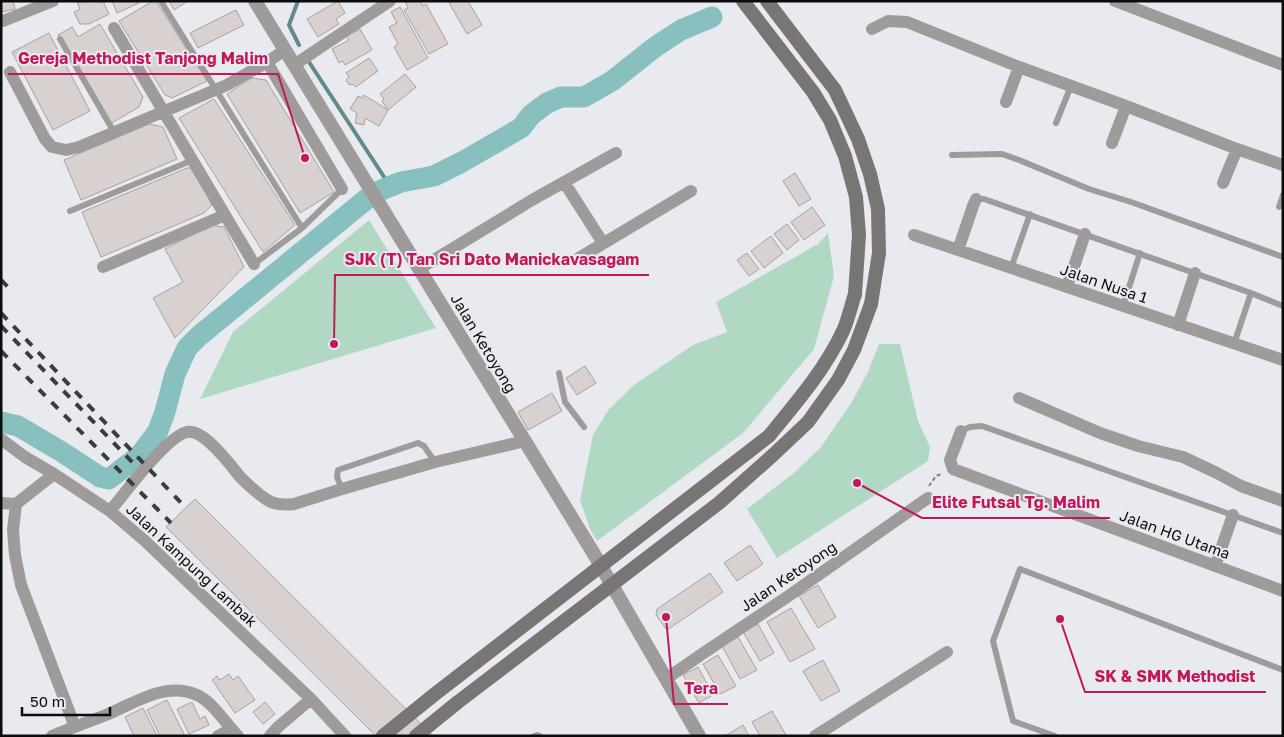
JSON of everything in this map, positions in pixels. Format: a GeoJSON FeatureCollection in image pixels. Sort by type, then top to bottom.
{"type":"FeatureCollection","features":[{"type":"Feature","properties":{"kind":"main road"},"geometry":{"type":"LineString","coordinates":[[383,736],[769,436],[807,390],[844,330],[855,294],[859,235],[856,197],[845,156],[830,120],[813,92],[743,1]]}},
{"type":"Feature","properties":{"kind":"main road"},"geometry":{"type":"LineString","coordinates":[[416,736],[719,503],[808,422],[838,380],[854,350],[872,304],[880,253],[878,209],[870,174],[858,138],[835,90],[767,1]]}},
{"type":"Feature","properties":{"kind":"street"},"geometry":{"type":"LineString","coordinates":[[2,21],[39,4],[53,1]]}},
{"type":"Feature","properties":{"kind":"street","name":"Jalan Ketoyong"},"geometry":{"type":"LineString","coordinates":[[255,1],[594,554],[696,735]]}},
{"type":"Feature","properties":{"kind":"street"},"geometry":{"type":"LineString","coordinates":[[294,64],[390,1]]}},
{"type":"Feature","properties":{"kind":"street"},"geometry":{"type":"LineString","coordinates":[[1115,1],[1283,65]]}},
{"type":"Feature","properties":{"kind":"street"},"geometry":{"type":"LineString","coordinates":[[872,29],[888,21],[908,22],[1019,67],[1283,165]]}},
{"type":"Feature","properties":{"kind":"street"},"geometry":{"type":"LineString","coordinates":[[114,28],[254,264]]}},
{"type":"Feature","properties":{"kind":"street"},"geometry":{"type":"LineString","coordinates":[[10,72],[45,139],[52,147],[66,150],[79,147],[215,90],[285,50]]}},
{"type":"Feature","properties":{"kind":"street"},"geometry":{"type":"LineString","coordinates":[[267,62],[342,189]]}},
{"type":"Feature","properties":{"kind":"street"},"geometry":{"type":"LineString","coordinates":[[1006,102],[1019,67]]}},
{"type":"Feature","properties":{"kind":"street"},"geometry":{"type":"LineString","coordinates":[[1112,143],[1126,106]]}},
{"type":"Feature","properties":{"kind":"street"},"geometry":{"type":"LineString","coordinates":[[1223,183],[1236,149]]}},
{"type":"Feature","properties":{"kind":"street"},"geometry":{"type":"LineString","coordinates":[[419,269],[532,200],[616,153]]}},
{"type":"Feature","properties":{"kind":"street"},"geometry":{"type":"LineString","coordinates":[[564,182],[603,243]]}},
{"type":"Feature","properties":{"kind":"street"},"geometry":{"type":"LineString","coordinates":[[579,258],[691,191]]}},
{"type":"Feature","properties":{"kind":"street"},"geometry":{"type":"LineString","coordinates":[[958,250],[976,199]]}},
{"type":"Feature","properties":{"kind":"street"},"geometry":{"type":"LineString","coordinates":[[103,267],[225,215]]}},
{"type":"Feature","properties":{"kind":"street"},"geometry":{"type":"LineString","coordinates":[[1067,287],[1086,234]]}},
{"type":"Feature","properties":{"kind":"street","name":"Jalan Nusa 1"},"geometry":{"type":"LineString","coordinates":[[914,235],[1283,360]]}},
{"type":"Feature","properties":{"kind":"street"},"geometry":{"type":"LineString","coordinates":[[1178,325],[1195,273]]}},
{"type":"Feature","properties":{"kind":"street"},"geometry":{"type":"LineString","coordinates":[[1019,398],[1100,433],[1138,446],[1183,457],[1241,486],[1283,501]]}},
{"type":"Feature","properties":{"kind":"street"},"geometry":{"type":"LineString","coordinates":[[953,469],[950,460],[961,430]]}},
{"type":"Feature","properties":{"kind":"street"},"geometry":{"type":"LineString","coordinates":[[110,511],[160,452],[172,441],[187,432],[194,432],[210,443],[247,483],[264,498],[278,504],[294,504],[435,462],[524,441]]}},
{"type":"Feature","properties":{"kind":"street","name":"Jalan Kampung Lambak"},"geometry":{"type":"LineString","coordinates":[[1,439],[25,457],[110,511],[145,541],[311,699],[344,736]]}},
{"type":"Feature","properties":{"kind":"street","name":"Jalan HG Utama"},"geometry":{"type":"LineString","coordinates":[[953,469],[1283,591]]}},
{"type":"Feature","properties":{"kind":"street"},"geometry":{"type":"LineString","coordinates":[[1,503],[16,504],[54,474]]}},
{"type":"Feature","properties":{"kind":"street","name":"Jalan Ketoyong"},"geometry":{"type":"LineString","coordinates":[[666,679],[928,498]]}},
{"type":"Feature","properties":{"kind":"street"},"geometry":{"type":"LineString","coordinates":[[16,504],[13,530],[20,585],[75,727]]}},
{"type":"Feature","properties":{"kind":"street"},"geometry":{"type":"LineString","coordinates":[[1215,566],[1233,515]]}},
{"type":"Feature","properties":{"kind":"street"},"geometry":{"type":"LineString","coordinates":[[815,736],[947,652]]}},
{"type":"Feature","properties":{"kind":"street"},"geometry":{"type":"LineString","coordinates":[[52,736],[108,714],[143,697],[165,690],[184,691],[198,696],[209,703],[235,733]]}},
{"type":"Feature","properties":{"kind":"street"},"geometry":{"type":"LineString","coordinates":[[270,736],[311,699]]}},
{"type":"Feature","properties":{"kind":"street"},"geometry":{"type":"LineString","coordinates":[[218,736],[235,733]]}},
{"type":"Feature","properties":{"kind":"lane"},"geometry":{"type":"LineString","coordinates":[[162,3],[302,228]]}},
{"type":"Feature","properties":{"kind":"lane"},"geometry":{"type":"LineString","coordinates":[[60,39],[114,132]]}},
{"type":"Feature","properties":{"kind":"lane"},"geometry":{"type":"LineString","coordinates":[[1056,124],[1071,86]]}},
{"type":"Feature","properties":{"kind":"lane"},"geometry":{"type":"LineString","coordinates":[[952,155],[1002,154],[1089,188],[1283,257]]}},
{"type":"Feature","properties":{"kind":"lane"},"geometry":{"type":"LineString","coordinates":[[70,211],[192,160]]}},
{"type":"Feature","properties":{"kind":"lane"},"geometry":{"type":"LineString","coordinates":[[254,264],[302,228],[342,189]]}},
{"type":"Feature","properties":{"kind":"lane"},"geometry":{"type":"LineString","coordinates":[[1279,207],[1283,195]]}},
{"type":"Feature","properties":{"kind":"lane"},"geometry":{"type":"LineString","coordinates":[[976,199],[984,199],[1030,214],[1283,306]]}},
{"type":"Feature","properties":{"kind":"lane"},"geometry":{"type":"LineString","coordinates":[[1011,268],[1030,214]]}},
{"type":"Feature","properties":{"kind":"lane"},"geometry":{"type":"LineString","coordinates":[[1123,306],[1140,253]]}},
{"type":"Feature","properties":{"kind":"lane"},"geometry":{"type":"LineString","coordinates":[[1234,344],[1251,293]]}},
{"type":"Feature","properties":{"kind":"lane"},"geometry":{"type":"LineString","coordinates":[[559,373],[565,402],[584,427]]}},
{"type":"Feature","properties":{"kind":"lane"},"geometry":{"type":"LineString","coordinates":[[961,430],[982,426],[1283,533]]}},
{"type":"Feature","properties":{"kind":"lane"},"geometry":{"type":"LineString","coordinates":[[342,489],[337,477],[338,470],[418,443],[424,446],[435,462]]}},
{"type":"Feature","properties":{"kind":"lane"},"geometry":{"type":"LineString","coordinates":[[1054,736],[1013,721],[992,641],[1020,569],[1283,670]]}},
{"type":"Feature","properties":{"kind":"lane"},"geometry":{"type":"LineString","coordinates":[[534,736],[540,736]]}},
{"type":"Feature","properties":{"kind":"path"},"geometry":{"type":"LineString","coordinates":[[928,498],[930,486],[936,476],[953,469]]}},
{"type":"Feature","properties":{"kind":"green space"},"geometry":{"type":"Polygon","coordinates":[[[369,220],[436,328],[200,399],[233,332],[369,220]]]}},
{"type":"Feature","properties":{"kind":"green space"},"geometry":{"type":"Polygon","coordinates":[[[828,233],[834,276],[814,349],[743,433],[597,541],[590,529],[580,500],[593,435],[609,409],[634,385],[693,345],[727,332],[716,302],[818,244],[828,233]]]}},
{"type":"Feature","properties":{"kind":"green space"},"geometry":{"type":"Polygon","coordinates":[[[879,344],[900,344],[918,421],[930,447],[928,461],[777,558],[747,509],[795,472],[821,447],[852,402],[868,372],[879,344]]]}},
{"type":"Feature","properties":{"kind":"building"},"geometry":{"type":"Polygon","coordinates":[[[1,1],[13,1],[15,9],[1,12],[1,1]]]}},
{"type":"Feature","properties":{"kind":"building"},"geometry":{"type":"Polygon","coordinates":[[[103,1],[109,14],[89,24],[80,24],[74,12],[80,9],[77,2],[103,1]]]}},
{"type":"Feature","properties":{"kind":"building"},"geometry":{"type":"Polygon","coordinates":[[[112,1],[138,1],[139,3],[117,13],[112,1]]]}},
{"type":"Feature","properties":{"kind":"building"},"geometry":{"type":"Polygon","coordinates":[[[156,1],[207,81],[172,98],[165,95],[119,21],[156,1]]]}},
{"type":"Feature","properties":{"kind":"building"},"geometry":{"type":"Polygon","coordinates":[[[169,1],[188,1],[174,10],[169,1]]]}},
{"type":"Feature","properties":{"kind":"building"},"geometry":{"type":"Polygon","coordinates":[[[338,1],[345,13],[336,19],[339,24],[318,37],[307,19],[338,1]]]}},
{"type":"Feature","properties":{"kind":"building"},"geometry":{"type":"Polygon","coordinates":[[[405,1],[420,1],[423,6],[426,4],[448,44],[429,54],[404,10],[408,8],[405,1]]]}},
{"type":"Feature","properties":{"kind":"building"},"geometry":{"type":"Polygon","coordinates":[[[448,1],[468,1],[482,25],[467,34],[448,1]]]}},
{"type":"Feature","properties":{"kind":"building"},"geometry":{"type":"Polygon","coordinates":[[[400,7],[428,58],[407,70],[394,47],[398,44],[389,27],[397,23],[391,12],[400,7]]]}},
{"type":"Feature","properties":{"kind":"building"},"geometry":{"type":"Polygon","coordinates":[[[236,10],[244,25],[198,48],[190,33],[236,10]]]}},
{"type":"Feature","properties":{"kind":"building"},"geometry":{"type":"Polygon","coordinates":[[[100,24],[143,97],[139,107],[110,124],[58,35],[72,27],[78,37],[100,24]]]}},
{"type":"Feature","properties":{"kind":"building"},"geometry":{"type":"Polygon","coordinates":[[[360,29],[372,50],[345,65],[343,61],[339,63],[332,49],[349,40],[346,36],[360,29]]]}},
{"type":"Feature","properties":{"kind":"building"},"geometry":{"type":"Polygon","coordinates":[[[49,33],[90,111],[53,130],[12,52],[49,33]]]}},
{"type":"Feature","properties":{"kind":"building"},"geometry":{"type":"Polygon","coordinates":[[[369,58],[378,71],[356,87],[353,84],[349,85],[346,80],[349,77],[346,73],[369,58]]]}},
{"type":"Feature","properties":{"kind":"building"},"geometry":{"type":"Polygon","coordinates":[[[405,74],[416,87],[388,110],[380,94],[405,74]]]}},
{"type":"Feature","properties":{"kind":"building"},"geometry":{"type":"Polygon","coordinates":[[[252,78],[266,80],[334,192],[300,213],[227,94],[252,78]]]}},
{"type":"Feature","properties":{"kind":"building"},"geometry":{"type":"Polygon","coordinates":[[[364,95],[388,110],[379,126],[365,118],[364,125],[355,123],[357,113],[350,109],[358,96],[362,98],[364,95]]]}},
{"type":"Feature","properties":{"kind":"building"},"geometry":{"type":"Polygon","coordinates":[[[214,99],[295,225],[263,252],[179,118],[214,99]]]}},
{"type":"Feature","properties":{"kind":"building"},"geometry":{"type":"Polygon","coordinates":[[[149,124],[163,127],[177,159],[81,200],[64,160],[149,124]]]}},
{"type":"Feature","properties":{"kind":"building"},"geometry":{"type":"Polygon","coordinates":[[[187,168],[194,168],[212,205],[204,213],[101,257],[82,212],[187,168]]]}},
{"type":"Feature","properties":{"kind":"building"},"geometry":{"type":"Polygon","coordinates":[[[795,173],[811,199],[799,206],[783,181],[795,173]]]}},
{"type":"Feature","properties":{"kind":"building"},"geometry":{"type":"Polygon","coordinates":[[[812,207],[825,225],[804,240],[791,222],[812,207]]]}},
{"type":"Feature","properties":{"kind":"building"},"geometry":{"type":"Polygon","coordinates":[[[787,224],[799,240],[787,250],[774,234],[787,224]]]}},
{"type":"Feature","properties":{"kind":"building"},"geometry":{"type":"Polygon","coordinates":[[[211,225],[224,227],[244,267],[175,338],[153,298],[183,282],[165,249],[211,225]]]}},
{"type":"Feature","properties":{"kind":"building"},"geometry":{"type":"Polygon","coordinates":[[[771,236],[783,253],[764,268],[751,251],[771,236]]]}},
{"type":"Feature","properties":{"kind":"building"},"geometry":{"type":"Polygon","coordinates":[[[747,253],[759,269],[749,276],[737,260],[747,253]]]}},
{"type":"Feature","properties":{"kind":"building"},"geometry":{"type":"Polygon","coordinates":[[[585,366],[596,383],[577,395],[566,378],[585,366]]]}},
{"type":"Feature","properties":{"kind":"building"},"geometry":{"type":"Polygon","coordinates":[[[552,393],[562,411],[528,430],[518,412],[552,393]]]}},
{"type":"Feature","properties":{"kind":"building"},"geometry":{"type":"Polygon","coordinates":[[[195,499],[433,736],[376,736],[166,527],[195,499]]]}},
{"type":"Feature","properties":{"kind":"building"},"geometry":{"type":"Polygon","coordinates":[[[750,545],[763,564],[737,581],[724,563],[750,545]]]}},
{"type":"Feature","properties":{"kind":"building"},"geometry":{"type":"Polygon","coordinates":[[[710,573],[723,592],[667,630],[656,615],[657,609],[710,573]]]}},
{"type":"Feature","properties":{"kind":"building"},"geometry":{"type":"Polygon","coordinates":[[[818,585],[836,617],[818,628],[799,596],[818,585]]]}},
{"type":"Feature","properties":{"kind":"building"},"geometry":{"type":"Polygon","coordinates":[[[791,608],[815,649],[790,662],[767,622],[791,608]]]}},
{"type":"Feature","properties":{"kind":"building"},"geometry":{"type":"Polygon","coordinates":[[[758,624],[774,653],[760,661],[743,632],[758,624]]]}},
{"type":"Feature","properties":{"kind":"building"},"geometry":{"type":"Polygon","coordinates":[[[738,637],[757,670],[740,679],[722,646],[738,637]]]}},
{"type":"Feature","properties":{"kind":"building"},"geometry":{"type":"Polygon","coordinates":[[[718,655],[736,686],[720,694],[703,664],[718,655]]]}},
{"type":"Feature","properties":{"kind":"building"},"geometry":{"type":"Polygon","coordinates":[[[823,660],[840,691],[821,701],[803,671],[823,660]]]}},
{"type":"Feature","properties":{"kind":"building"},"geometry":{"type":"Polygon","coordinates":[[[698,667],[713,695],[699,703],[683,675],[698,667]]]}},
{"type":"Feature","properties":{"kind":"building"},"geometry":{"type":"Polygon","coordinates":[[[229,674],[233,680],[238,676],[255,700],[235,713],[212,680],[217,676],[220,680],[229,674]]]}},
{"type":"Feature","properties":{"kind":"building"},"geometry":{"type":"Polygon","coordinates":[[[167,700],[185,736],[160,736],[147,710],[167,700]]]}},
{"type":"Feature","properties":{"kind":"building"},"geometry":{"type":"Polygon","coordinates":[[[192,702],[200,719],[205,716],[209,725],[189,734],[177,709],[192,702]]]}},
{"type":"Feature","properties":{"kind":"building"},"geometry":{"type":"Polygon","coordinates":[[[265,702],[275,714],[263,724],[253,712],[265,702]]]}},
{"type":"Feature","properties":{"kind":"building"},"geometry":{"type":"Polygon","coordinates":[[[143,708],[157,736],[134,736],[125,717],[143,708]]]}},
{"type":"Feature","properties":{"kind":"building"},"geometry":{"type":"Polygon","coordinates":[[[772,711],[786,735],[760,736],[752,722],[772,711]]]}},
{"type":"Feature","properties":{"kind":"building"},"geometry":{"type":"Polygon","coordinates":[[[743,725],[749,736],[725,736],[743,725]]]}},
{"type":"Feature","properties":{"kind":"waterway"},"geometry":{"type":"LineString","coordinates":[[298,1],[289,25],[299,45]]}},
{"type":"Feature","properties":{"kind":"waterway"},"geometry":{"type":"LineString","coordinates":[[1,422],[18,426],[100,477],[109,479],[140,455],[158,431],[175,374],[187,348],[199,336],[374,193],[401,182],[434,176],[462,162],[521,128],[531,115],[547,103],[561,97],[584,97],[612,81],[655,47],[681,30],[712,17]]}},
{"type":"Feature","properties":{"kind":"waterway"},"geometry":{"type":"LineString","coordinates":[[309,62],[390,186]]}},
{"type":"Feature","properties":{"kind":"railway"},"geometry":{"type":"LineString","coordinates":[[1,280],[9,288]]}},
{"type":"Feature","properties":{"kind":"railway"},"geometry":{"type":"LineString","coordinates":[[1,313],[186,508]]}},
{"type":"Feature","properties":{"kind":"railway"},"geometry":{"type":"LineString","coordinates":[[1,326],[135,465]]}},
{"type":"Feature","properties":{"kind":"railway"},"geometry":{"type":"LineString","coordinates":[[1,351],[171,523]]}},
{"type":"Feature","properties":{"kind":"place","name":"Gereja Methodist Tanjong Malim"},"geometry":{"type":"Point","coordinates":[305,158]}},
{"type":"Feature","properties":{"kind":"place","name":"SJK (T) Tan Sri Dato Manickavasagam"},"geometry":{"type":"Point","coordinates":[334,344]}},
{"type":"Feature","properties":{"kind":"place","name":"Elite Futsal Tg. Malim"},"geometry":{"type":"Point","coordinates":[857,483]}},
{"type":"Feature","properties":{"kind":"place","name":"Tera"},"geometry":{"type":"Point","coordinates":[666,617]}},
{"type":"Feature","properties":{"kind":"place","name":"SK & SMK Methodist"},"geometry":{"type":"Point","coordinates":[1060,619]}}]}
